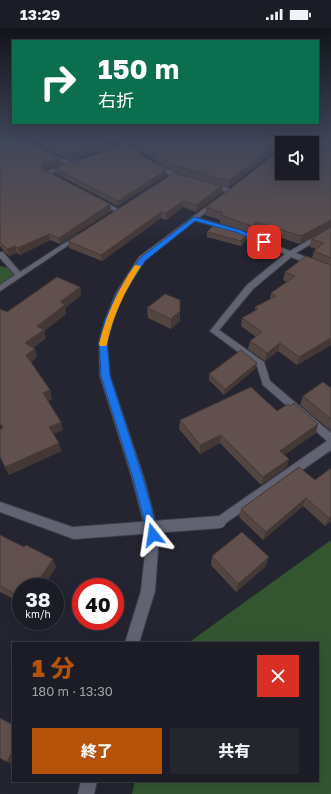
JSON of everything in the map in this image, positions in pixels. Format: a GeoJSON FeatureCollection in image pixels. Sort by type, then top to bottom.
{"type":"FeatureCollection","features":[{"type":"Feature","properties":{"kind":"street"},"geometry":{"type":"LineString","coordinates":[[51,175],[66,183]]}},
{"type":"Feature","properties":{"kind":"street"},"geometry":{"type":"LineString","coordinates":[[167,175],[170,177],[187,179]]}},
{"type":"Feature","properties":{"kind":"street"},"geometry":{"type":"LineString","coordinates":[[132,642],[148,591],[153,535],[138,478],[105,376],[103,342],[109,320],[120,293],[142,259],[234,188],[202,183]]}},
{"type":"Feature","properties":{"kind":"street"},"geometry":{"type":"LineString","coordinates":[[92,197],[121,209],[112,215]]}},
{"type":"Feature","properties":{"kind":"street"},"geometry":{"type":"LineString","coordinates":[[194,219],[238,231],[331,271]]}},
{"type":"Feature","properties":{"kind":"street"},"geometry":{"type":"LineString","coordinates":[[331,229],[291,253],[250,287],[214,331],[261,364],[266,383],[331,439]]}},
{"type":"Feature","properties":{"kind":"street"},"geometry":{"type":"LineString","coordinates":[[0,289],[85,232]]}},
{"type":"Feature","properties":{"kind":"street"},"geometry":{"type":"LineString","coordinates":[[0,254],[19,275]]}},
{"type":"Feature","properties":{"kind":"street"},"geometry":{"type":"LineString","coordinates":[[0,507],[74,533],[220,522],[331,444]]}},
{"type":"Feature","properties":{"kind":"street"},"geometry":{"type":"LineString","coordinates":[[86,794],[90,782]]}},
{"type":"Feature","properties":{"kind":"green space"},"geometry":{"type":"Polygon","coordinates":[[[0,266],[14,269],[19,275],[0,289],[0,266]]]}},
{"type":"Feature","properties":{"kind":"green space"},"geometry":{"type":"Polygon","coordinates":[[[331,540],[331,794],[132,794],[135,782],[319,782],[319,642],[189,642],[331,540]]]}},
{"type":"Feature","properties":{"kind":"building"},"geometry":{"type":"Polygon","coordinates":[[[0,175],[53,175],[110,204],[59,238],[49,234],[18,248],[15,246],[7,249],[0,242],[0,175]]]}},
{"type":"Feature","properties":{"kind":"building"},"geometry":{"type":"Polygon","coordinates":[[[67,175],[159,175],[118,201],[67,175]]]}},
{"type":"Feature","properties":{"kind":"building"},"geometry":{"type":"Polygon","coordinates":[[[171,175],[180,175],[222,186],[196,205],[183,201],[166,213],[161,212],[101,255],[68,241],[171,175]]]}},
{"type":"Feature","properties":{"kind":"building"},"geometry":{"type":"Polygon","coordinates":[[[206,175],[236,175],[228,181],[206,175]]]}},
{"type":"Feature","properties":{"kind":"building"},"geometry":{"type":"Polygon","coordinates":[[[248,175],[275,175],[275,180],[319,180],[319,175],[331,175],[331,220],[301,236],[256,222],[252,226],[221,215],[223,213],[206,207],[248,175]]]}},
{"type":"Feature","properties":{"kind":"building"},"geometry":{"type":"Polygon","coordinates":[[[216,223],[248,233],[241,241],[207,232],[216,223]]]}},
{"type":"Feature","properties":{"kind":"building"},"geometry":{"type":"Polygon","coordinates":[[[331,227],[331,258],[314,251],[324,243],[311,239],[331,227]]]}},
{"type":"Feature","properties":{"kind":"building"},"geometry":{"type":"Polygon","coordinates":[[[306,256],[331,265],[331,338],[299,357],[280,343],[267,353],[250,341],[262,332],[242,318],[258,309],[255,307],[276,296],[271,293],[295,276],[285,272],[306,256]]]}},
{"type":"Feature","properties":{"kind":"building"},"geometry":{"type":"Polygon","coordinates":[[[57,277],[80,287],[60,302],[65,305],[37,326],[44,330],[25,343],[35,349],[26,355],[50,390],[43,393],[61,422],[49,427],[59,443],[5,467],[0,456],[0,429],[3,428],[0,422],[0,309],[7,312],[57,277]]]}},
{"type":"Feature","properties":{"kind":"building"},"geometry":{"type":"Polygon","coordinates":[[[165,294],[180,300],[180,311],[171,319],[147,308],[165,294]]]}},
{"type":"Feature","properties":{"kind":"building"},"geometry":{"type":"Polygon","coordinates":[[[241,350],[257,363],[225,389],[209,374],[241,350]]]}},
{"type":"Feature","properties":{"kind":"building"},"geometry":{"type":"Polygon","coordinates":[[[323,382],[331,388],[331,419],[303,396],[323,382]]]}},
{"type":"Feature","properties":{"kind":"building"},"geometry":{"type":"Polygon","coordinates":[[[251,387],[277,411],[288,404],[290,406],[294,403],[318,424],[280,451],[289,459],[263,477],[221,435],[200,445],[180,420],[251,387]]]}},
{"type":"Feature","properties":{"kind":"building"},"geometry":{"type":"Polygon","coordinates":[[[299,467],[315,480],[331,468],[331,516],[329,518],[306,498],[266,532],[241,509],[299,467]]]}},
{"type":"Feature","properties":{"kind":"building"},"geometry":{"type":"Polygon","coordinates":[[[242,532],[269,557],[238,584],[212,556],[242,532]]]}},
{"type":"Feature","properties":{"kind":"building"},"geometry":{"type":"Polygon","coordinates":[[[0,535],[24,547],[26,545],[53,559],[40,578],[12,578],[12,592],[0,586],[0,535]]]}},
{"type":"Feature","properties":{"kind":"building"},"geometry":{"type":"Polygon","coordinates":[[[0,718],[12,724],[12,752],[7,762],[0,758],[0,718]]]}},
{"type":"Feature","properties":{"kind":"slow traffic"},"geometry":{"type":"LineString","coordinates":[[103,344],[109,320],[120,293],[138,266]]}},
{"type":"Feature","properties":{"kind":"route"},"geometry":{"type":"LineString","coordinates":[[153,535],[138,478],[105,376],[103,342],[109,320],[120,293],[142,259],[194,219],[238,231],[264,242]]}}]}
